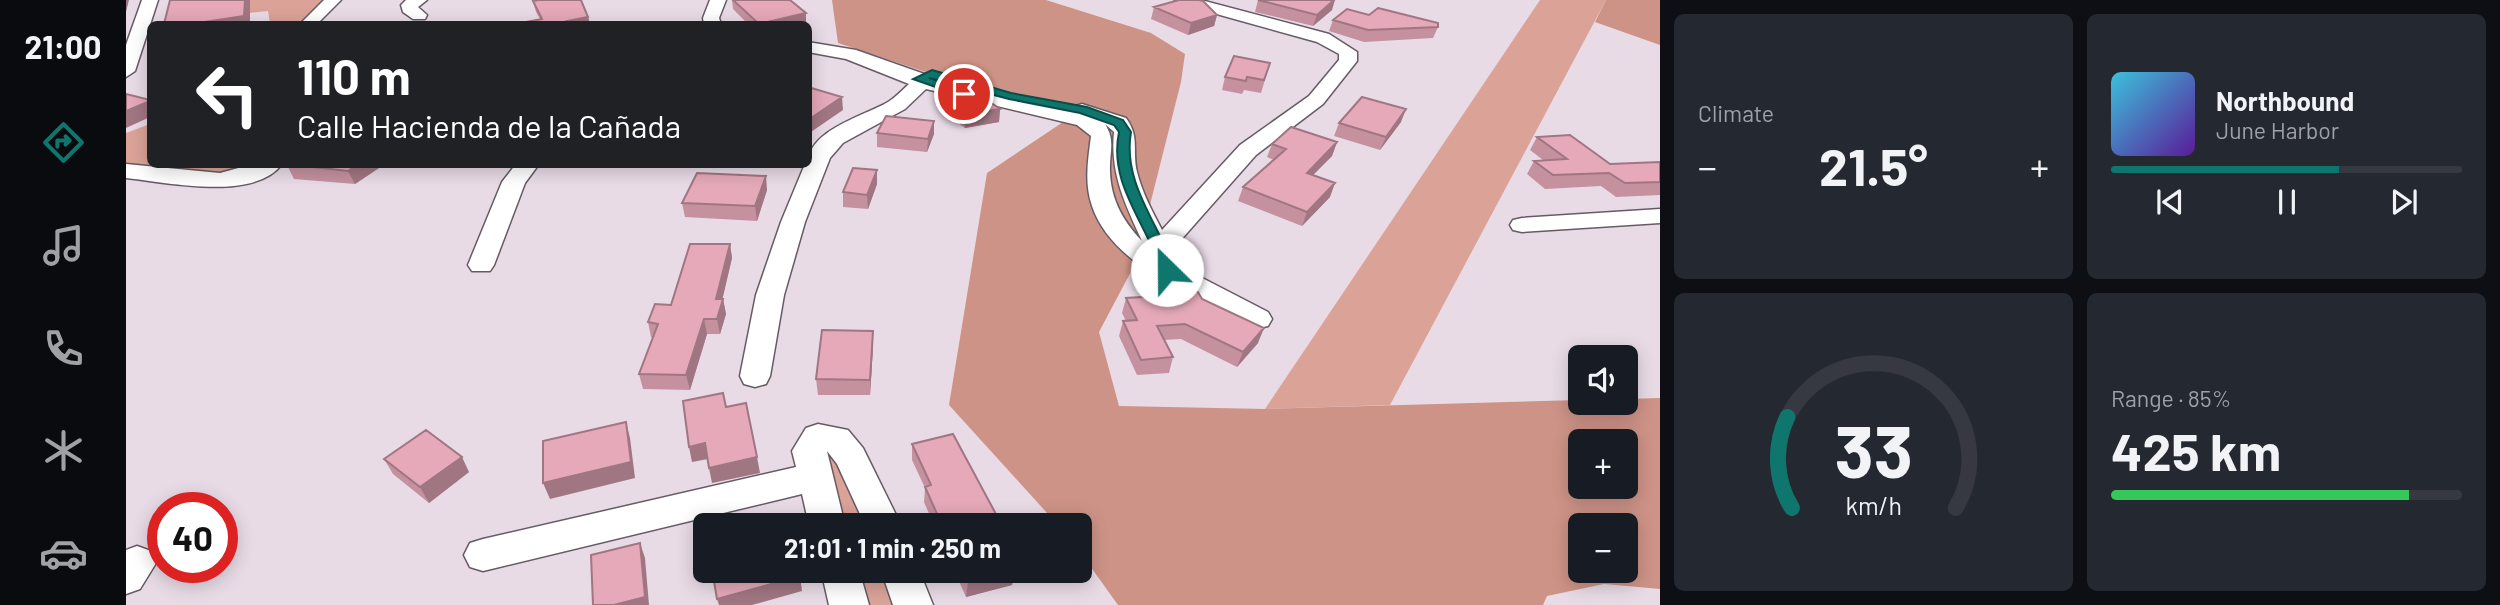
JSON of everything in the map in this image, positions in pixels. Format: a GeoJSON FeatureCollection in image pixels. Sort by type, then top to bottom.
{"type":"FeatureCollection","features":[{"type":"Feature","properties":{"kind":"street"},"geometry":{"type":"LineString","coordinates":[[126,71],[150,0]]}},
{"type":"Feature","properties":{"kind":"street"},"geometry":{"type":"LineString","coordinates":[[308,16],[333,0]]}},
{"type":"Feature","properties":{"kind":"street"},"geometry":{"type":"LineString","coordinates":[[712,21],[718,0]]}},
{"type":"Feature","properties":{"kind":"street"},"geometry":{"type":"LineString","coordinates":[[1156,258],[1248,150],[1316,100],[1348,61],[1348,52],[1324,38],[1183,0]]}},
{"type":"Feature","properties":{"kind":"street"},"geometry":{"type":"LineString","coordinates":[[812,41],[849,46],[927,78],[1093,113],[1119,122],[1125,132],[1122,150],[1133,199],[1156,258]]}},
{"type":"Feature","properties":{"kind":"street"},"geometry":{"type":"LineString","coordinates":[[812,48],[850,54],[927,78],[1084,120],[1097,128],[1102,136],[1098,173],[1104,206],[1115,227],[1156,258],[1258,319]]}},
{"type":"Feature","properties":{"kind":"street"},"geometry":{"type":"LineString","coordinates":[[755,376],[770,295],[793,222],[819,157],[835,138],[898,105],[927,78]]}},
{"type":"Feature","properties":{"kind":"street"},"geometry":{"type":"LineString","coordinates":[[126,172],[229,180],[247,178],[264,168]]}},
{"type":"Feature","properties":{"kind":"street"},"geometry":{"type":"LineString","coordinates":[[481,265],[514,182],[525,168]]}},
{"type":"Feature","properties":{"kind":"street"},"geometry":{"type":"LineString","coordinates":[[1522,225],[1660,216]]}},
{"type":"Feature","properties":{"kind":"street"},"geometry":{"type":"LineString","coordinates":[[824,513],[809,451],[818,437],[836,439],[851,457],[877,513]]}},
{"type":"Feature","properties":{"kind":"street"},"geometry":{"type":"LineString","coordinates":[[482,555],[814,477]]}},
{"type":"Feature","properties":{"kind":"street"},"geometry":{"type":"LineString","coordinates":[[126,563],[137,563],[126,577]]}},
{"type":"Feature","properties":{"kind":"street"},"geometry":{"type":"LineString","coordinates":[[843,583],[849,605]]}},
{"type":"Feature","properties":{"kind":"street"},"geometry":{"type":"LineString","coordinates":[[905,583],[913,605]]}},
{"type":"Feature","properties":{"kind":"shaded area"},"geometry":{"type":"Polygon","coordinates":[[[249,0],[333,0],[311,21],[270,21],[268,11],[233,15],[249,0]]]}},
{"type":"Feature","properties":{"kind":"shaded area"},"geometry":{"type":"Polygon","coordinates":[[[832,0],[1046,0],[1151,33],[1185,54],[1181,82],[1135,264],[1099,332],[1119,406],[1265,409],[1568,400],[1568,415],[1638,415],[1638,399],[1660,398],[1660,589],[1604,584],[1547,596],[1543,605],[1118,605],[1092,569],[1092,513],[1047,513],[949,405],[987,173],[1081,110],[968,86],[838,43],[832,0]]]}},
{"type":"Feature","properties":{"kind":"shaded area"},"geometry":{"type":"Polygon","coordinates":[[[1540,0],[1606,0],[1390,405],[1265,409],[1540,0]]]}},
{"type":"Feature","properties":{"kind":"shaded area"},"geometry":{"type":"Polygon","coordinates":[[[1606,0],[1660,0],[1660,45],[1595,22],[1606,0]]]}},
{"type":"Feature","properties":{"kind":"shaded area"},"geometry":{"type":"Polygon","coordinates":[[[147,125],[147,168],[265,168],[247,178],[126,171],[126,133],[147,125]]]}},
{"type":"Feature","properties":{"kind":"shaded area"},"geometry":{"type":"Polygon","coordinates":[[[818,437],[874,513],[826,513],[818,437]]]}},
{"type":"Feature","properties":{"kind":"shaded area"},"geometry":{"type":"Polygon","coordinates":[[[843,583],[905,583],[913,605],[849,605],[843,583]]]}},
{"type":"Feature","properties":{"kind":"building"},"geometry":{"type":"Polygon","coordinates":[[[170,0],[245,0],[244,16],[211,21],[165,21],[170,0]]]}},
{"type":"Feature","properties":{"kind":"building"},"geometry":{"type":"Polygon","coordinates":[[[581,0],[588,17],[567,21],[532,21],[542,19],[533,1],[581,0]]]}},
{"type":"Feature","properties":{"kind":"building"},"geometry":{"type":"Polygon","coordinates":[[[733,0],[790,0],[806,13],[772,21],[756,21],[733,0]]]}},
{"type":"Feature","properties":{"kind":"building"},"geometry":{"type":"Polygon","coordinates":[[[1179,0],[1203,1],[1217,15],[1191,23],[1154,7],[1179,0]]]}},
{"type":"Feature","properties":{"kind":"building"},"geometry":{"type":"Polygon","coordinates":[[[1258,0],[1334,0],[1317,15],[1258,0]]]}},
{"type":"Feature","properties":{"kind":"building"},"geometry":{"type":"Polygon","coordinates":[[[1378,8],[1438,23],[1438,27],[1368,30],[1333,20],[1347,9],[1369,15],[1378,8]]]}},
{"type":"Feature","properties":{"kind":"building"},"geometry":{"type":"Polygon","coordinates":[[[1234,56],[1270,63],[1264,80],[1247,77],[1246,81],[1225,77],[1234,56]]]}},
{"type":"Feature","properties":{"kind":"building"},"geometry":{"type":"Polygon","coordinates":[[[812,88],[842,97],[812,117],[812,88]]]}},
{"type":"Feature","properties":{"kind":"building"},"geometry":{"type":"Polygon","coordinates":[[[963,89],[967,92],[973,90],[1000,109],[965,115],[939,95],[963,89]]]}},
{"type":"Feature","properties":{"kind":"building"},"geometry":{"type":"Polygon","coordinates":[[[126,94],[147,99],[147,102],[126,111],[126,94]]]}},
{"type":"Feature","properties":{"kind":"building"},"geometry":{"type":"Polygon","coordinates":[[[1362,97],[1406,109],[1386,137],[1339,123],[1362,97]]]}},
{"type":"Feature","properties":{"kind":"building"},"geometry":{"type":"Polygon","coordinates":[[[886,116],[934,121],[928,139],[877,133],[886,116]]]}},
{"type":"Feature","properties":{"kind":"building"},"geometry":{"type":"Polygon","coordinates":[[[1291,127],[1337,142],[1307,173],[1335,183],[1307,212],[1243,187],[1286,149],[1272,144],[1291,127]]]}},
{"type":"Feature","properties":{"kind":"building"},"geometry":{"type":"Polygon","coordinates":[[[1570,135],[1610,164],[1660,162],[1660,182],[1625,183],[1609,173],[1553,175],[1534,161],[1567,159],[1537,137],[1570,135]]]}},
{"type":"Feature","properties":{"kind":"building"},"geometry":{"type":"Polygon","coordinates":[[[322,168],[352,168],[348,171],[322,168]]]}},
{"type":"Feature","properties":{"kind":"building"},"geometry":{"type":"Polygon","coordinates":[[[853,168],[877,170],[867,195],[843,192],[853,168]]]}},
{"type":"Feature","properties":{"kind":"building"},"geometry":{"type":"Polygon","coordinates":[[[697,173],[766,176],[755,206],[682,203],[697,173]]]}},
{"type":"Feature","properties":{"kind":"building"},"geometry":{"type":"Polygon","coordinates":[[[690,244],[730,244],[716,299],[723,299],[717,319],[704,319],[686,375],[639,374],[658,324],[648,322],[655,304],[671,305],[690,244]]]}},
{"type":"Feature","properties":{"kind":"building"},"geometry":{"type":"Polygon","coordinates":[[[1195,287],[1202,299],[1264,328],[1243,352],[1185,324],[1157,326],[1173,357],[1141,360],[1123,321],[1137,320],[1126,298],[1177,295],[1173,288],[1195,287]]]}},
{"type":"Feature","properties":{"kind":"building"},"geometry":{"type":"Polygon","coordinates":[[[822,330],[873,331],[870,380],[816,379],[822,330]]]}},
{"type":"Feature","properties":{"kind":"building"},"geometry":{"type":"Polygon","coordinates":[[[723,393],[726,407],[746,403],[757,457],[709,468],[705,443],[689,447],[683,401],[723,393]]]}},
{"type":"Feature","properties":{"kind":"building"},"geometry":{"type":"Polygon","coordinates":[[[626,422],[631,462],[543,483],[543,441],[626,422]]]}},
{"type":"Feature","properties":{"kind":"building"},"geometry":{"type":"Polygon","coordinates":[[[426,430],[462,457],[420,487],[384,459],[426,430]]]}},
{"type":"Feature","properties":{"kind":"building"},"geometry":{"type":"Polygon","coordinates":[[[953,434],[995,513],[937,513],[925,487],[931,485],[912,444],[953,434]]]}},
{"type":"Feature","properties":{"kind":"building"},"geometry":{"type":"Polygon","coordinates":[[[640,543],[645,597],[614,605],[593,605],[591,555],[640,543]]]}},
{"type":"Feature","properties":{"kind":"building"},"geometry":{"type":"Polygon","coordinates":[[[714,583],[775,583],[717,599],[714,583]]]}},
{"type":"Feature","properties":{"kind":"route"},"geometry":{"type":"LineString","coordinates":[[964,94],[922,82],[920,76],[932,74],[1009,96],[1103,115],[1119,122],[1125,132],[1122,150],[1124,171],[1133,199],[1141,219],[1160,248],[1167,270]]}}]}
